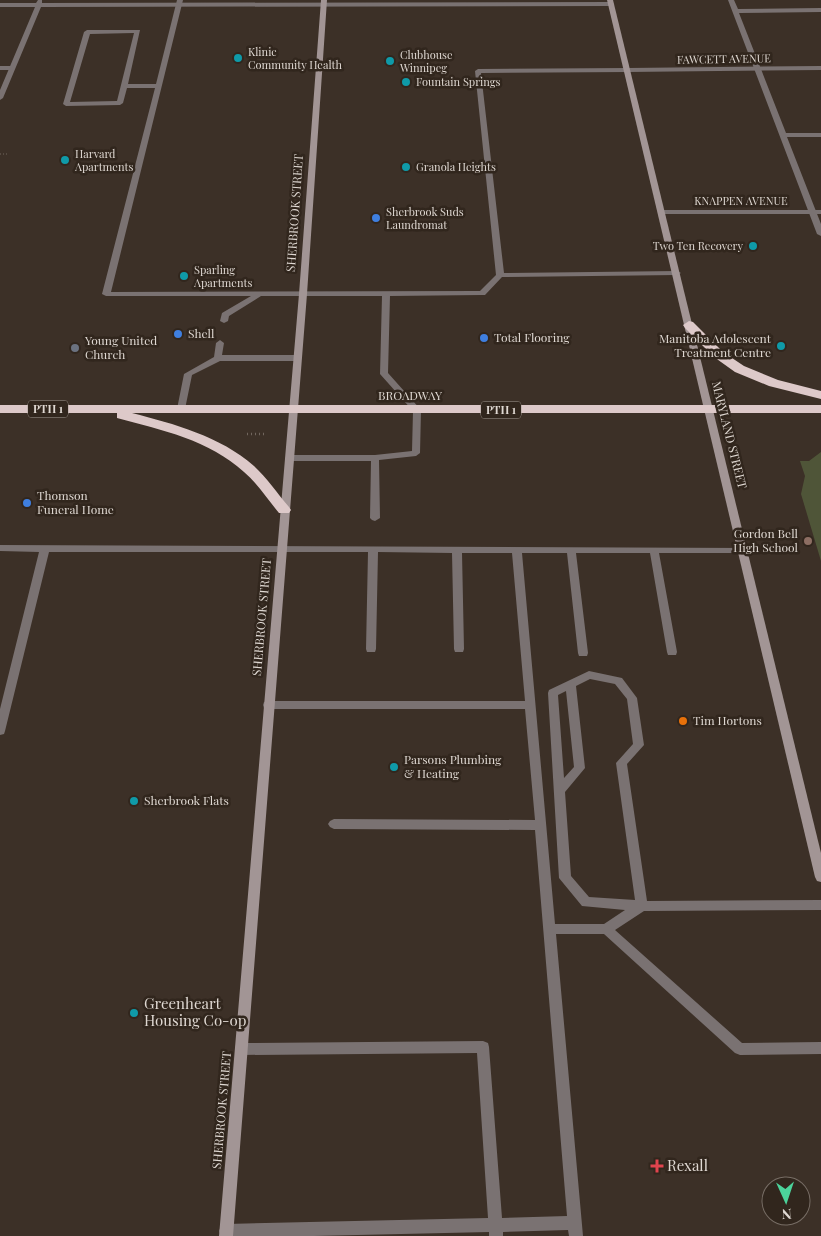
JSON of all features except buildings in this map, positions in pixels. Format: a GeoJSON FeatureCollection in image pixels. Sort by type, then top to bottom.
{"type":"FeatureCollection","features":[{"type":"Feature","properties":{"kind":"highway"},"geometry":{"type":"LineString","coordinates":[[689,325],[721,357],[738,368],[775,382],[821,395]]}},
{"type":"Feature","properties":{"kind":"highway","name":"BROADWAY"},"geometry":{"type":"LineString","coordinates":[[0,408],[821,410]]}},
{"type":"Feature","properties":{"kind":"highway"},"geometry":{"type":"LineString","coordinates":[[96,409],[176,428],[218,446],[252,472],[284,510]]}},
{"type":"Feature","properties":{"kind":"main road","name":"SHERBROOK STREET"},"geometry":{"type":"LineString","coordinates":[[226,1234],[303,294],[324,2]]}},
{"type":"Feature","properties":{"kind":"main road","name":"MARYLAND STREET"},"geometry":{"type":"LineString","coordinates":[[611,2],[821,877]]}},
{"type":"Feature","properties":{"kind":"street"},"geometry":{"type":"LineString","coordinates":[[730,0],[782,136],[817,212],[821,234]]}},
{"type":"Feature","properties":{"kind":"street"},"geometry":{"type":"LineString","coordinates":[[0,5],[180,2],[611,2]]}},
{"type":"Feature","properties":{"kind":"street"},"geometry":{"type":"LineString","coordinates":[[180,2],[106,294],[482,293],[500,275],[676,273]]}},
{"type":"Feature","properties":{"kind":"street"},"geometry":{"type":"LineString","coordinates":[[0,98],[39,3]]}},
{"type":"Feature","properties":{"kind":"street"},"geometry":{"type":"LineString","coordinates":[[735,11],[821,10]]}},
{"type":"Feature","properties":{"kind":"street"},"geometry":{"type":"LineString","coordinates":[[138,31],[124,86],[120,103],[66,104],[87,32],[138,31]]}},
{"type":"Feature","properties":{"kind":"street"},"geometry":{"type":"LineString","coordinates":[[0,68],[12,68]]}},
{"type":"Feature","properties":{"kind":"street","name":"FAWCETT AVENUE"},"geometry":{"type":"LineString","coordinates":[[500,275],[478,71],[821,68]]}},
{"type":"Feature","properties":{"kind":"street"},"geometry":{"type":"LineString","coordinates":[[124,86],[159,86]]}},
{"type":"Feature","properties":{"kind":"street"},"geometry":{"type":"LineString","coordinates":[[782,136],[821,135]]}},
{"type":"Feature","properties":{"kind":"street","name":"KNAPPEN AVENUE"},"geometry":{"type":"LineString","coordinates":[[662,212],[817,212]]}},
{"type":"Feature","properties":{"kind":"street"},"geometry":{"type":"LineString","coordinates":[[289,458],[375,458],[416,452],[417,410],[384,374],[386,293]]}},
{"type":"Feature","properties":{"kind":"street"},"geometry":{"type":"LineString","coordinates":[[224,321],[225,315],[258,294]]}},
{"type":"Feature","properties":{"kind":"street"},"geometry":{"type":"LineString","coordinates":[[218,358],[220,343]]}},
{"type":"Feature","properties":{"kind":"street"},"geometry":{"type":"LineString","coordinates":[[181,409],[188,374],[218,358],[297,358]]}},
{"type":"Feature","properties":{"kind":"street"},"geometry":{"type":"LineString","coordinates":[[374,518],[375,458]]}},
{"type":"Feature","properties":{"kind":"street"},"geometry":{"type":"LineString","coordinates":[[0,548],[744,550]]}},
{"type":"Feature","properties":{"kind":"street"},"geometry":{"type":"LineString","coordinates":[[0,731],[45,548]]}},
{"type":"Feature","properties":{"kind":"street"},"geometry":{"type":"LineString","coordinates":[[371,649],[374,549]]}},
{"type":"Feature","properties":{"kind":"street"},"geometry":{"type":"LineString","coordinates":[[457,550],[459,649]]}},
{"type":"Feature","properties":{"kind":"street"},"geometry":{"type":"LineString","coordinates":[[226,1234],[575,1230],[517,550]]}},
{"type":"Feature","properties":{"kind":"street"},"geometry":{"type":"LineString","coordinates":[[571,550],[583,653]]}},
{"type":"Feature","properties":{"kind":"street"},"geometry":{"type":"LineString","coordinates":[[654,550],[672,652]]}},
{"type":"Feature","properties":{"kind":"street"},"geometry":{"type":"LineString","coordinates":[[642,906],[621,763],[639,745],[632,698],[618,681],[589,675],[553,693],[565,878],[586,902],[642,906],[821,905]]}},
{"type":"Feature","properties":{"kind":"street"},"geometry":{"type":"LineString","coordinates":[[559,791],[580,768],[570,684]]}},
{"type":"Feature","properties":{"kind":"street"},"geometry":{"type":"LineString","coordinates":[[268,705],[530,705]]}},
{"type":"Feature","properties":{"kind":"street"},"geometry":{"type":"LineString","coordinates":[[334,824],[540,825]]}},
{"type":"Feature","properties":{"kind":"street"},"geometry":{"type":"LineString","coordinates":[[549,929],[606,929],[642,906]]}},
{"type":"Feature","properties":{"kind":"street"},"geometry":{"type":"LineString","coordinates":[[606,929],[740,1049],[821,1048]]}},
{"type":"Feature","properties":{"kind":"street"},"geometry":{"type":"LineString","coordinates":[[241,1049],[483,1047],[496,1231]]}},
{"type":"Feature","properties":{"kind":"path"},"geometry":{"type":"LineString","coordinates":[[0,154],[7,154]]}},
{"type":"Feature","properties":{"kind":"path"},"geometry":{"type":"LineString","coordinates":[[246,434],[267,434]]}},
{"type":"Feature","properties":{"kind":"green space"},"geometry":{"type":"Polygon","coordinates":[[[821,452],[821,561],[801,494],[805,476],[800,461],[809,461],[821,452]]]}},
{"type":"Feature","properties":{"kind":"place","name":"Klinic Community Health"},"geometry":{"type":"Point","coordinates":[238,58]}},
{"type":"Feature","properties":{"kind":"place","name":"Clubhouse Winnipeg"},"geometry":{"type":"Point","coordinates":[390,61]}},
{"type":"Feature","properties":{"kind":"place","name":"Fountain Springs"},"geometry":{"type":"Point","coordinates":[406,82]}},
{"type":"Feature","properties":{"kind":"place","name":"Harvard Apartments"},"geometry":{"type":"Point","coordinates":[65,160]}},
{"type":"Feature","properties":{"kind":"place","name":"Granola Heights"},"geometry":{"type":"Point","coordinates":[406,167]}},
{"type":"Feature","properties":{"kind":"place","name":"Sherbrook Suds Laundromat"},"geometry":{"type":"Point","coordinates":[376,218]}},
{"type":"Feature","properties":{"kind":"place","name":"Two Ten Recovery"},"geometry":{"type":"Point","coordinates":[753,246]}},
{"type":"Feature","properties":{"kind":"place","name":"Sparling Apartments"},"geometry":{"type":"Point","coordinates":[184,276]}},
{"type":"Feature","properties":{"kind":"place","name":"Shell"},"geometry":{"type":"Point","coordinates":[178,334]}},
{"type":"Feature","properties":{"kind":"place","name":"Total Flooring"},"geometry":{"type":"Point","coordinates":[484,338]}},
{"type":"Feature","properties":{"kind":"place","name":"Manitoba Adolescent Treatment Centre"},"geometry":{"type":"Point","coordinates":[781,346]}},
{"type":"Feature","properties":{"kind":"place","name":"Young United Church"},"geometry":{"type":"Point","coordinates":[75,348]}},
{"type":"Feature","properties":{"kind":"place","name":"Thomson Funeral Home"},"geometry":{"type":"Point","coordinates":[27,503]}},
{"type":"Feature","properties":{"kind":"place","name":"Gordon Bell High School"},"geometry":{"type":"Point","coordinates":[808,541]}},
{"type":"Feature","properties":{"kind":"place","name":"Tim Hortons"},"geometry":{"type":"Point","coordinates":[683,721]}},
{"type":"Feature","properties":{"kind":"place","name":"Parsons Plumbing & Heating"},"geometry":{"type":"Point","coordinates":[394,767]}},
{"type":"Feature","properties":{"kind":"place","name":"Sherbrook Flats"},"geometry":{"type":"Point","coordinates":[134,801]}},
{"type":"Feature","properties":{"kind":"place","name":"Greenheart Housing Co-op"},"geometry":{"type":"Point","coordinates":[134,1013]}},
{"type":"Feature","properties":{"kind":"place","name":"Rexall"},"geometry":{"type":"Point","coordinates":[657,1166]}}]}
